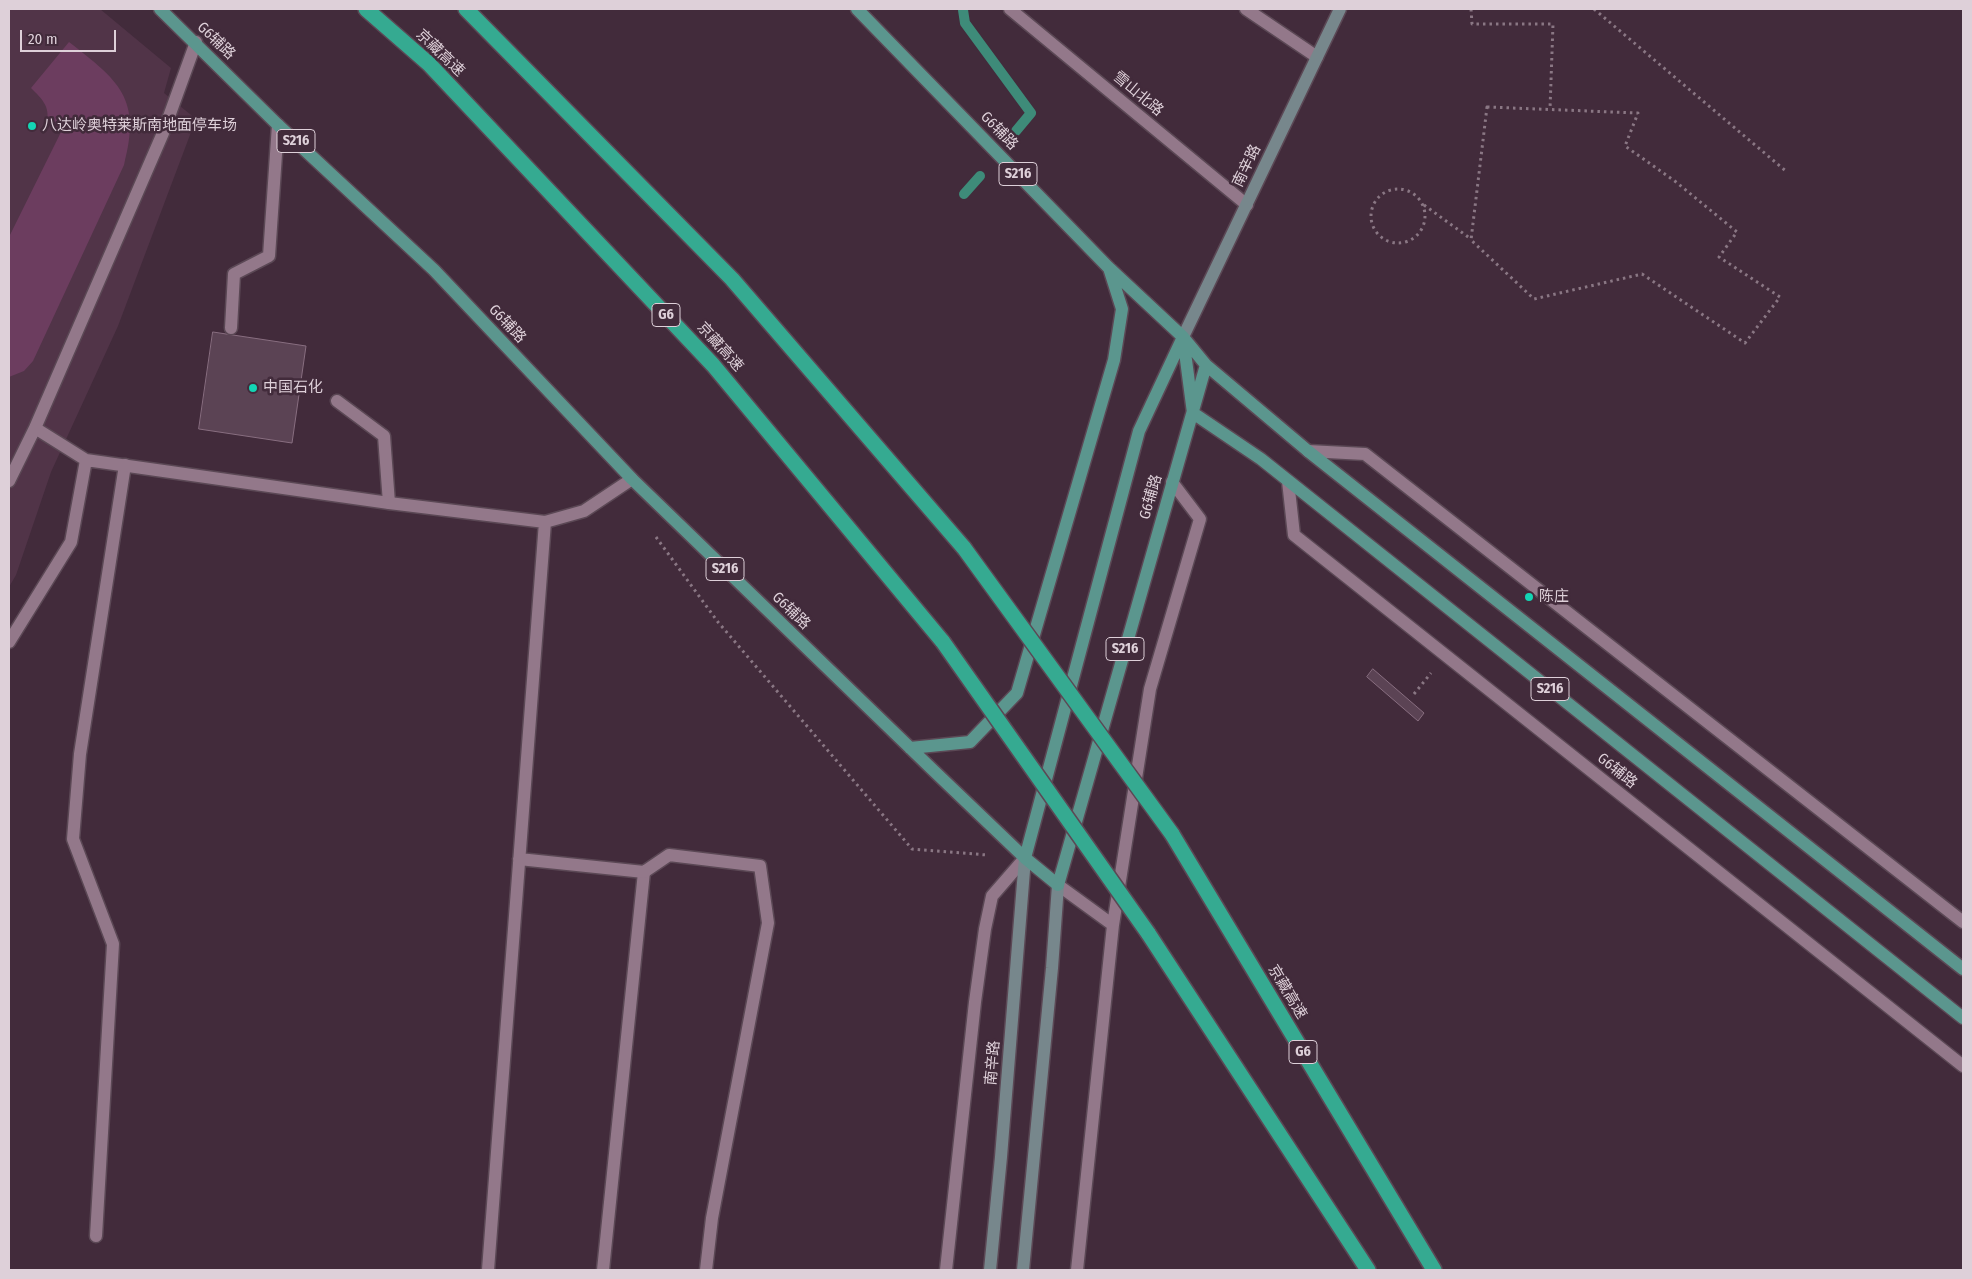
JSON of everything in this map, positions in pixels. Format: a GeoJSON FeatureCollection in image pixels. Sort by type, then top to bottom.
{"type":"FeatureCollection","features":[{"type":"Feature","properties":{"kind":"highway","name":"京藏高速"},"geometry":{"type":"LineString","coordinates":[[366,9],[429,64],[713,365],[943,642],[1148,933],[1368,1270]]}},
{"type":"Feature","properties":{"kind":"highway","name":"京藏高速"},"geometry":{"type":"LineString","coordinates":[[466,9],[732,279],[964,548],[1172,834],[1434,1270]]}},
{"type":"Feature","properties":{"kind":"main road","name":"G6辅路"},"geometry":{"type":"LineString","coordinates":[[160,9],[278,124],[434,270],[632,479],[1025,858],[1058,885],[1193,413],[1183,337]]}},
{"type":"Feature","properties":{"kind":"main road","name":"G6辅路"},"geometry":{"type":"LineString","coordinates":[[857,9],[1108,267],[1183,337],[1206,365],[1308,450],[1963,969]]}},
{"type":"Feature","properties":{"kind":"main road","name":"南辛路"},"geometry":{"type":"LineString","coordinates":[[1183,337],[1340,9]]}},
{"type":"Feature","properties":{"kind":"main road"},"geometry":{"type":"LineString","coordinates":[[910,748],[970,742],[1017,693],[1114,360],[1122,309],[1108,267]]}},
{"type":"Feature","properties":{"kind":"main road"},"geometry":{"type":"LineString","coordinates":[[1025,858],[1139,431],[1183,337]]}},
{"type":"Feature","properties":{"kind":"main road"},"geometry":{"type":"LineString","coordinates":[[1193,413],[1206,365]]}},
{"type":"Feature","properties":{"kind":"main road","name":"G6辅路"},"geometry":{"type":"LineString","coordinates":[[1193,413],[1261,459],[1963,1018]]}},
{"type":"Feature","properties":{"kind":"main road","name":"南辛路"},"geometry":{"type":"LineString","coordinates":[[990,1270],[1025,858]]}},
{"type":"Feature","properties":{"kind":"main road"},"geometry":{"type":"LineString","coordinates":[[1023,1270],[1058,885]]}},
{"type":"Feature","properties":{"kind":"street","name":"雪山北路"},"geometry":{"type":"LineString","coordinates":[[1010,9],[1247,205]]}},
{"type":"Feature","properties":{"kind":"street"},"geometry":{"type":"LineString","coordinates":[[1246,9],[1317,57]]}},
{"type":"Feature","properties":{"kind":"street"},"geometry":{"type":"LineString","coordinates":[[9,481],[35,428],[163,133],[196,42]]}},
{"type":"Feature","properties":{"kind":"street"},"geometry":{"type":"LineString","coordinates":[[231,328],[234,274],[269,256],[278,124]]}},
{"type":"Feature","properties":{"kind":"street"},"geometry":{"type":"LineString","coordinates":[[337,400],[384,436],[389,503]]}},
{"type":"Feature","properties":{"kind":"street"},"geometry":{"type":"LineString","coordinates":[[35,428],[86,460],[389,503],[546,522],[584,511],[632,479]]}},
{"type":"Feature","properties":{"kind":"street"},"geometry":{"type":"LineString","coordinates":[[1308,450],[1365,454],[1963,922]]}},
{"type":"Feature","properties":{"kind":"street"},"geometry":{"type":"LineString","coordinates":[[9,642],[71,542],[86,460]]}},
{"type":"Feature","properties":{"kind":"street"},"geometry":{"type":"LineString","coordinates":[[96,1236],[113,944],[73,839],[80,754],[125,465]]}},
{"type":"Feature","properties":{"kind":"street","name":"G6辅路"},"geometry":{"type":"LineString","coordinates":[[1288,481],[1294,535],[1963,1066]]}},
{"type":"Feature","properties":{"kind":"street"},"geometry":{"type":"LineString","coordinates":[[1077,1270],[1113,925],[1150,689],[1200,519],[1172,482]]}},
{"type":"Feature","properties":{"kind":"street"},"geometry":{"type":"LineString","coordinates":[[488,1270],[546,522]]}},
{"type":"Feature","properties":{"kind":"street"},"geometry":{"type":"LineString","coordinates":[[519,859],[644,872],[669,854],[760,866],[768,922],[712,1218],[706,1270]]}},
{"type":"Feature","properties":{"kind":"street"},"geometry":{"type":"LineString","coordinates":[[946,1270],[975,1002],[985,929],[992,896],[1025,858]]}},
{"type":"Feature","properties":{"kind":"street"},"geometry":{"type":"LineString","coordinates":[[603,1270],[644,872]]}},
{"type":"Feature","properties":{"kind":"street"},"geometry":{"type":"LineString","coordinates":[[1058,885],[1113,925]]}},
{"type":"Feature","properties":{"kind":"path"},"geometry":{"type":"LineString","coordinates":[[1471,9],[1472,24],[1553,24],[1550,110]]}},
{"type":"Feature","properties":{"kind":"path"},"geometry":{"type":"LineString","coordinates":[[1594,9],[1787,172]]}},
{"type":"Feature","properties":{"kind":"path"},"geometry":{"type":"LineString","coordinates":[[1422,204],[1425,221],[1416,237],[1400,243],[1391,242],[1383,239],[1377,232],[1371,216],[1377,200],[1392,190],[1409,191],[1422,204],[1471,240],[1534,299],[1642,274],[1744,343],[1780,296],[1719,257],[1737,232],[1676,182],[1625,146],[1638,113],[1487,107],[1471,240]]}},
{"type":"Feature","properties":{"kind":"shaded area"},"geometry":{"type":"Polygon","coordinates":[[[9,9],[100,9],[171,68],[164,93],[196,119],[118,326],[51,472],[16,575],[9,587],[9,9]]]}},
{"type":"Feature","properties":{"kind":"shaded area"},"geometry":{"type":"Polygon","coordinates":[[[69,42],[101,68],[122,93],[128,107],[130,123],[129,142],[124,165],[33,361],[24,371],[9,377],[9,237],[62,130],[47,122],[46,107],[42,99],[31,88],[69,42]]]}},
{"type":"Feature","properties":{"kind":"building","name":"中国石化"},"geometry":{"type":"Polygon","coordinates":[[[213,332],[306,346],[292,443],[199,429],[213,332]]]}},
{"type":"Feature","properties":{"kind":"building"},"geometry":{"type":"Polygon","coordinates":[[[1373,669],[1424,713],[1418,721],[1367,677],[1373,669]]]}},
{"type":"Feature","properties":{"kind":"waterway"},"geometry":{"type":"LineString","coordinates":[[963,10],[965,23],[1031,113],[1016,131]]}},
{"type":"Feature","properties":{"kind":"waterway"},"geometry":{"type":"LineString","coordinates":[[964,194],[980,176]]}},
{"type":"Feature","properties":{"kind":"place","name":"八达岭奥特莱斯南地面停车场"},"geometry":{"type":"Point","coordinates":[32,126]}},
{"type":"Feature","properties":{"kind":"place","name":"中国石化"},"geometry":{"type":"Point","coordinates":[253,388]}},
{"type":"Feature","properties":{"kind":"place","name":"陈庄"},"geometry":{"type":"Point","coordinates":[1529,597]}}]}
